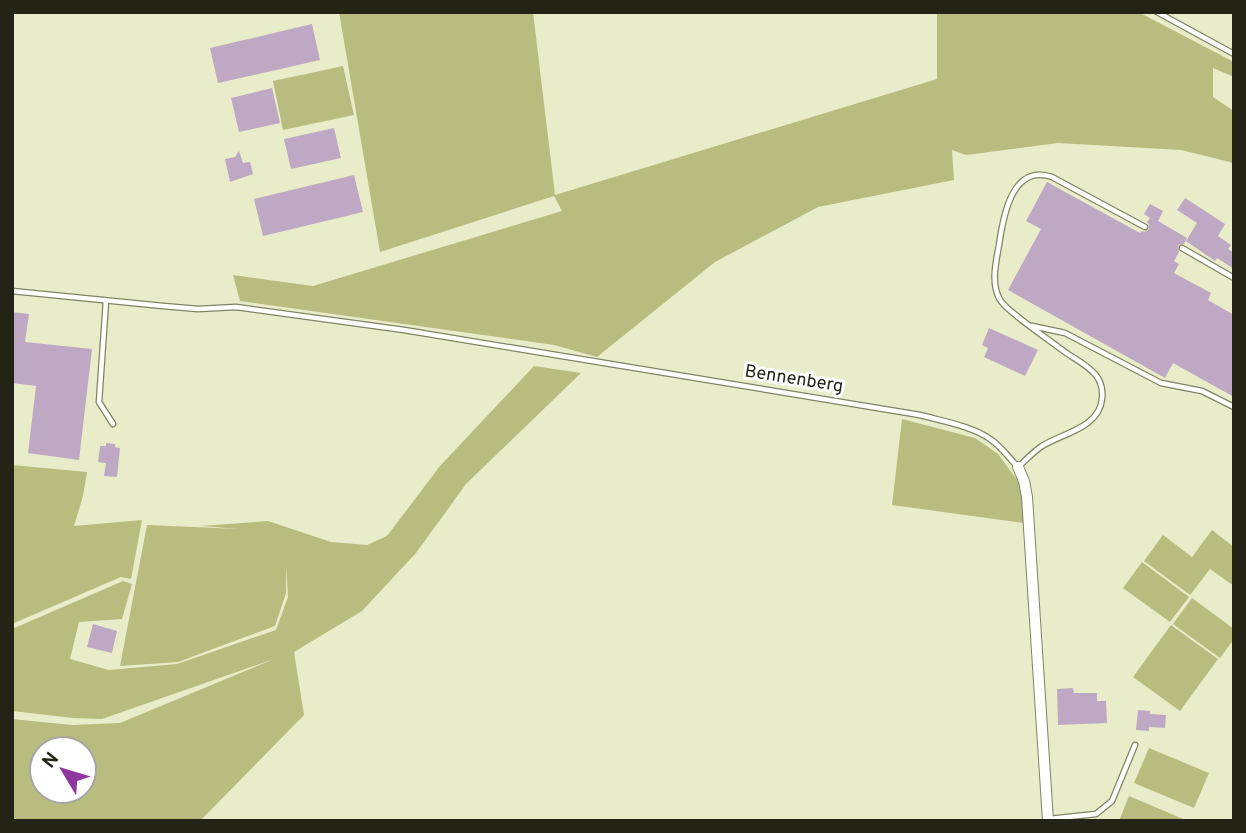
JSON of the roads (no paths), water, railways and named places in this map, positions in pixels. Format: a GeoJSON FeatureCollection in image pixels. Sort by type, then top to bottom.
{"type":"FeatureCollection","features":[{"type":"Feature","properties":{"kind":"street","name":"Bennenberg"},"geometry":{"type":"LineString","coordinates":[[1018,467],[1027,497],[1048,820]]}},
{"type":"Feature","properties":{"kind":"lane"},"geometry":{"type":"LineString","coordinates":[[1157,12],[1234,54]]}},
{"type":"Feature","properties":{"kind":"lane"},"geometry":{"type":"LineString","coordinates":[[1018,467],[1038,448],[1094,418],[1100,409],[1103,392],[1096,376],[1088,368],[1029,326],[999,298],[995,285],[995,269],[1007,204],[1028,178],[1035,174],[1044,174],[1144,227]]}},
{"type":"Feature","properties":{"kind":"lane"},"geometry":{"type":"LineString","coordinates":[[1182,248],[1234,278]]}},
{"type":"Feature","properties":{"kind":"lane","name":"Bennenberg"},"geometry":{"type":"LineString","coordinates":[[12,291],[198,309],[236,307],[404,330],[920,415],[979,432],[991,439],[1018,467]]}},
{"type":"Feature","properties":{"kind":"lane"},"geometry":{"type":"LineString","coordinates":[[106,301],[99,402],[113,424]]}},
{"type":"Feature","properties":{"kind":"lane"},"geometry":{"type":"LineString","coordinates":[[1029,326],[1065,333],[1161,383],[1202,391],[1234,407]]}},
{"type":"Feature","properties":{"kind":"lane"},"geometry":{"type":"LineString","coordinates":[[1048,820],[1096,814],[1112,801],[1135,745]]}}]}
